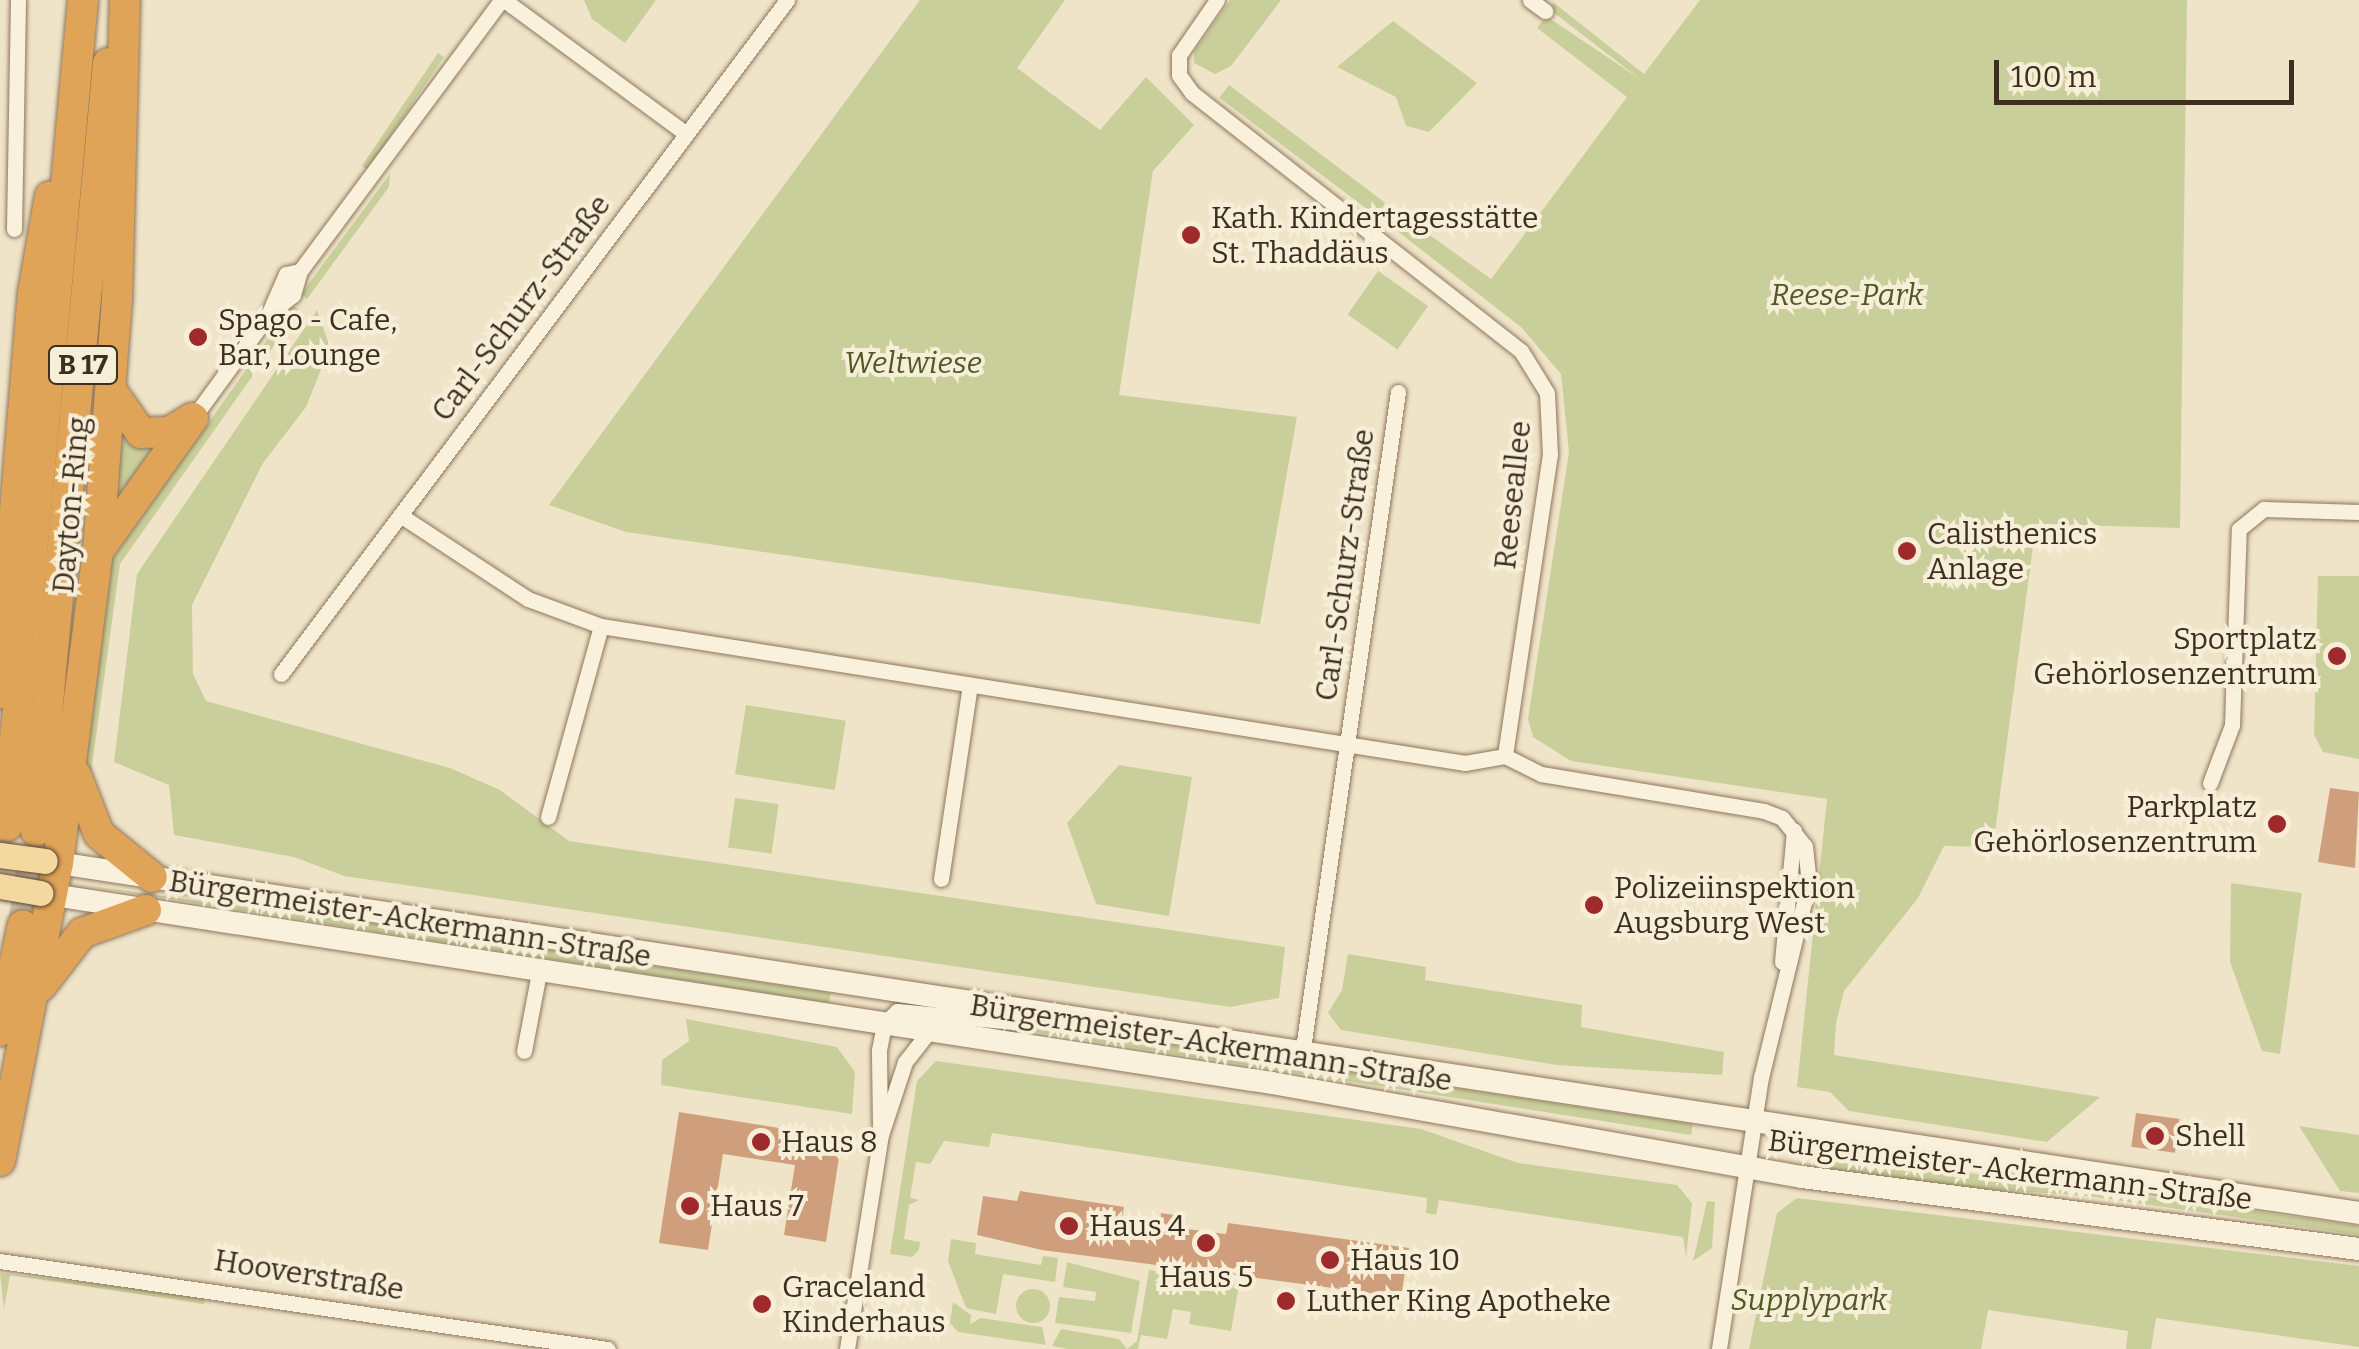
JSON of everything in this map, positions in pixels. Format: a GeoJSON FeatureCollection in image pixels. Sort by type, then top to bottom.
{"type":"FeatureCollection","features":[{"type":"Feature","properties":{"kind":"highway","name":"Dayton-Ring"},"geometry":{"type":"LineString","coordinates":[[14,837],[113,0]]}},
{"type":"Feature","properties":{"kind":"highway"},"geometry":{"type":"LineString","coordinates":[[0,1160],[36,993],[46,894],[73,755],[98,551],[110,389],[125,0]]}},
{"type":"Feature","properties":{"kind":"highway","name":"Dayton-Ring"},"geometry":{"type":"LineString","coordinates":[[14,837],[82,8]]}},
{"type":"Feature","properties":{"kind":"highway"},"geometry":{"type":"LineString","coordinates":[[0,694],[33,293],[82,8]]}},
{"type":"Feature","properties":{"kind":"highway"},"geometry":{"type":"LineString","coordinates":[[110,389],[122,416],[141,433],[169,432],[194,418]]}},
{"type":"Feature","properties":{"kind":"highway"},"geometry":{"type":"LineString","coordinates":[[98,551],[194,418]]}},
{"type":"Feature","properties":{"kind":"highway"},"geometry":{"type":"LineString","coordinates":[[73,755],[79,800],[99,834],[152,876]]}},
{"type":"Feature","properties":{"kind":"highway"},"geometry":{"type":"LineString","coordinates":[[36,993],[82,933],[146,910]]}},
{"type":"Feature","properties":{"kind":"highway"},"geometry":{"type":"LineString","coordinates":[[0,1031],[23,924]]}},
{"type":"Feature","properties":{"kind":"main road","name":"Bürgermeister-Ackermann-Straße"},"geometry":{"type":"LineString","coordinates":[[14,837],[52,862],[1753,1125],[2359,1213]]}},
{"type":"Feature","properties":{"kind":"main road","name":"Bürgermeister-Ackermann-Straße"},"geometry":{"type":"LineString","coordinates":[[0,886],[929,1031],[1746,1168],[2359,1249]]}},
{"type":"Feature","properties":{"kind":"street"},"geometry":{"type":"LineString","coordinates":[[14,229],[18,0]]}},
{"type":"Feature","properties":{"kind":"street"},"geometry":{"type":"LineString","coordinates":[[194,418],[268,314],[293,295],[300,271],[502,0],[685,133]]}},
{"type":"Feature","properties":{"kind":"street","name":"Carl-Schurz-Straße"},"geometry":{"type":"LineString","coordinates":[[280,674],[787,0]]}},
{"type":"Feature","properties":{"kind":"street","name":"Reeseallee"},"geometry":{"type":"LineString","coordinates":[[1217,0],[1180,54],[1180,75],[1192,93],[1376,232],[1540,374],[1551,413],[1550,454],[1506,756]]}},
{"type":"Feature","properties":{"kind":"street"},"geometry":{"type":"LineString","coordinates":[[1530,0],[1546,11]]}},
{"type":"Feature","properties":{"kind":"street","name":"Carl-Schurz-Straße"},"geometry":{"type":"LineString","coordinates":[[1302,1055],[1398,392]]}},
{"type":"Feature","properties":{"kind":"street"},"geometry":{"type":"LineString","coordinates":[[2210,783],[2232,725],[2239,530],[2264,510],[2359,512]]}},
{"type":"Feature","properties":{"kind":"street","name":"Carl-Schurz-Straße"},"geometry":{"type":"LineString","coordinates":[[400,516],[528,598],[602,626],[1464,764],[1506,756]]}},
{"type":"Feature","properties":{"kind":"street"},"geometry":{"type":"LineString","coordinates":[[548,817],[602,626]]}},
{"type":"Feature","properties":{"kind":"street"},"geometry":{"type":"LineString","coordinates":[[941,879],[970,686]]}},
{"type":"Feature","properties":{"kind":"street"},"geometry":{"type":"LineString","coordinates":[[1506,756],[1541,774],[1764,811],[1794,831],[1782,974],[1753,1125],[1720,1349]]}},
{"type":"Feature","properties":{"kind":"street"},"geometry":{"type":"LineString","coordinates":[[524,1051],[539,972]]}},
{"type":"Feature","properties":{"kind":"street"},"geometry":{"type":"LineString","coordinates":[[881,1135],[876,1083],[884,1024],[912,1009],[1023,1023],[1039,1014]]}},
{"type":"Feature","properties":{"kind":"street"},"geometry":{"type":"LineString","coordinates":[[847,1349],[881,1135],[905,1062],[929,1031]]}},
{"type":"Feature","properties":{"kind":"street","name":"Hooverstraße"},"geometry":{"type":"LineString","coordinates":[[2,1261],[608,1349]]}},
{"type":"Feature","properties":{"kind":"street"},"geometry":{"type":"LineString","coordinates":[[479,1349],[481,1330]]}},
{"type":"Feature","properties":{"kind":"green space"},"geometry":{"type":"Polygon","coordinates":[[[584,0],[656,0],[625,43],[592,19],[584,0]]]}},
{"type":"Feature","properties":{"kind":"green space","name":"Weltwiese"},"geometry":{"type":"Polygon","coordinates":[[[920,0],[1065,0],[1017,68],[1100,130],[1146,77],[1194,125],[1153,171],[1119,395],[1297,417],[1260,624],[626,532],[549,505],[920,0]]]}},
{"type":"Feature","properties":{"kind":"green space"},"geometry":{"type":"Polygon","coordinates":[[[1230,0],[1281,0],[1231,66],[1215,74],[1194,63],[1194,52],[1230,0]]]}},
{"type":"Feature","properties":{"kind":"green space","name":"Reese-Park"},"geometry":{"type":"Polygon","coordinates":[[[1700,0],[2187,0],[2180,528],[2036,524],[1993,847],[1944,846],[1918,898],[1844,991],[1836,1023],[1834,1055],[2100,1097],[2047,1142],[1849,1111],[1830,1092],[1797,1087],[1827,799],[1571,761],[1533,737],[1528,719],[1569,452],[1561,374],[1521,327],[1392,227],[1402,215],[1491,279],[1627,97],[1537,28],[1546,16],[1640,79],[1549,9],[1554,3],[1644,74],[1700,0]]]}},
{"type":"Feature","properties":{"kind":"green space"},"geometry":{"type":"Polygon","coordinates":[[[1393,21],[1477,83],[1429,132],[1406,126],[1396,97],[1337,67],[1393,21]]]}},
{"type":"Feature","properties":{"kind":"green space"},"geometry":{"type":"Polygon","coordinates":[[[438,53],[444,57],[368,170],[362,166],[438,53]]]}},
{"type":"Feature","properties":{"kind":"green space"},"geometry":{"type":"Polygon","coordinates":[[[1229,85],[1386,203],[1376,216],[1219,98],[1229,85]]]}},
{"type":"Feature","properties":{"kind":"green space"},"geometry":{"type":"Polygon","coordinates":[[[390,174],[389,187],[307,299],[301,294],[390,174]]]}},
{"type":"Feature","properties":{"kind":"green space"},"geometry":{"type":"Polygon","coordinates":[[[1378,271],[1428,306],[1398,349],[1348,314],[1378,271]]]}},
{"type":"Feature","properties":{"kind":"green space"},"geometry":{"type":"Polygon","coordinates":[[[292,305],[299,310],[120,564],[90,780],[83,777],[109,563],[292,305]]]}},
{"type":"Feature","properties":{"kind":"green space"},"geometry":{"type":"Polygon","coordinates":[[[317,310],[330,347],[306,407],[263,463],[192,605],[193,674],[206,701],[450,768],[500,790],[569,841],[1285,947],[1279,998],[1230,1007],[344,876],[294,857],[174,835],[169,785],[114,762],[137,574],[317,310]]]}},
{"type":"Feature","properties":{"kind":"green space"},"geometry":{"type":"Polygon","coordinates":[[[118,431],[156,445],[114,515],[118,431]]]}},
{"type":"Feature","properties":{"kind":"green space","name":"Sportplatz Gehörlosenzentrum"},"geometry":{"type":"Polygon","coordinates":[[[2318,576],[2359,576],[2359,759],[2323,752],[2314,735],[2318,576]]]}},
{"type":"Feature","properties":{"kind":"green space"},"geometry":{"type":"Polygon","coordinates":[[[746,705],[846,721],[835,790],[735,774],[746,705]]]}},
{"type":"Feature","properties":{"kind":"green space"},"geometry":{"type":"Polygon","coordinates":[[[1119,765],[1192,777],[1169,916],[1096,904],[1067,823],[1119,765]]]}},
{"type":"Feature","properties":{"kind":"green space"},"geometry":{"type":"Polygon","coordinates":[[[735,798],[779,804],[772,854],[728,848],[735,798]]]}},
{"type":"Feature","properties":{"kind":"green space"},"geometry":{"type":"Polygon","coordinates":[[[2231,883],[2302,893],[2280,1054],[2262,1051],[2230,962],[2231,883]]]}},
{"type":"Feature","properties":{"kind":"green space"},"geometry":{"type":"Polygon","coordinates":[[[88,886],[376,924],[831,993],[829,1003],[88,886]]]}},
{"type":"Feature","properties":{"kind":"green space"},"geometry":{"type":"Polygon","coordinates":[[[1348,954],[1426,967],[1425,980],[1582,1005],[1581,1027],[1724,1052],[1722,1075],[1557,1065],[1341,1030],[1328,1013],[1342,990],[1348,954]]]}},
{"type":"Feature","properties":{"kind":"green space"},"geometry":{"type":"Polygon","coordinates":[[[933,1016],[1202,1050],[1693,1124],[1691,1135],[933,1016]]]}},
{"type":"Feature","properties":{"kind":"green space"},"geometry":{"type":"Polygon","coordinates":[[[686,1019],[837,1047],[855,1072],[852,1114],[661,1085],[662,1060],[689,1041],[686,1019]]]}},
{"type":"Feature","properties":{"kind":"green space"},"geometry":{"type":"Polygon","coordinates":[[[936,1061],[1421,1129],[1518,1163],[1677,1185],[1692,1203],[1686,1257],[1683,1237],[1439,1200],[1436,1215],[1426,1213],[1427,1198],[992,1133],[989,1147],[944,1141],[930,1164],[916,1162],[910,1198],[919,1200],[909,1205],[904,1239],[920,1242],[919,1250],[912,1257],[890,1254],[917,1081],[936,1061]]]}},
{"type":"Feature","properties":{"kind":"green space"},"geometry":{"type":"Polygon","coordinates":[[[2299,1126],[2359,1135],[2359,1193],[2340,1191],[2299,1126]]]}},
{"type":"Feature","properties":{"kind":"green space"},"geometry":{"type":"Polygon","coordinates":[[[1819,1153],[2359,1226],[2359,1235],[2088,1196],[1915,1184],[1817,1167],[1819,1153]]]}},
{"type":"Feature","properties":{"kind":"green space","name":"Supplypark"},"geometry":{"type":"Polygon","coordinates":[[[1797,1198],[2359,1266],[2359,1347],[2156,1318],[2151,1349],[2126,1349],[2128,1331],[1988,1310],[1981,1349],[1749,1349],[1777,1213],[1797,1198]]]}},
{"type":"Feature","properties":{"kind":"green space"},"geometry":{"type":"Polygon","coordinates":[[[1707,1201],[1715,1202],[1712,1248],[1693,1261],[1707,1201]]]}},
{"type":"Feature","properties":{"kind":"green space"},"geometry":{"type":"Polygon","coordinates":[[[951,1239],[976,1243],[975,1254],[1041,1265],[1043,1256],[1058,1258],[1055,1282],[1003,1274],[996,1314],[966,1308],[948,1261],[951,1239]]]}},
{"type":"Feature","properties":{"kind":"green space"},"geometry":{"type":"Polygon","coordinates":[[[1067,1262],[1140,1281],[1131,1333],[1055,1323],[1059,1297],[1095,1301],[1096,1292],[1063,1287],[1067,1262]]]}},
{"type":"Feature","properties":{"kind":"green space"},"geometry":{"type":"Polygon","coordinates":[[[1149,1270],[1239,1285],[1231,1331],[1189,1324],[1191,1312],[1173,1309],[1167,1339],[1141,1335],[1138,1349],[1127,1349],[1137,1341],[1149,1270]]]}},
{"type":"Feature","properties":{"kind":"green space"},"geometry":{"type":"Polygon","coordinates":[[[0,1273],[205,1296],[204,1304],[10,1275],[4,1309],[0,1273]]]}},
{"type":"Feature","properties":{"kind":"green space"},"geometry":{"type":"Polygon","coordinates":[[[1033,1289],[1045,1294],[1050,1306],[1045,1318],[1033,1323],[1021,1318],[1016,1306],[1021,1294],[1033,1289]]]}},
{"type":"Feature","properties":{"kind":"green space"},"geometry":{"type":"Polygon","coordinates":[[[953,1302],[971,1315],[970,1324],[981,1318],[1042,1327],[1046,1345],[958,1332],[950,1323],[953,1302]]]}},
{"type":"Feature","properties":{"kind":"green space"},"geometry":{"type":"Polygon","coordinates":[[[1061,1329],[1119,1339],[1127,1349],[1052,1346],[1061,1329]]]}},
{"type":"Feature","properties":{"kind":"building"},"geometry":{"type":"Polygon","coordinates":[[[2330,788],[2359,792],[2355,868],[2318,862],[2330,788]]]}},
{"type":"Feature","properties":{"kind":"building"},"geometry":{"type":"Polygon","coordinates":[[[679,1112],[842,1138],[826,1242],[784,1235],[795,1165],[723,1154],[708,1250],[659,1243],[679,1112]]]}},
{"type":"Feature","properties":{"kind":"building","name":"Shell"},"geometry":{"type":"Polygon","coordinates":[[[2136,1113],[2180,1119],[2175,1153],[2131,1147],[2136,1113]]]}},
{"type":"Feature","properties":{"kind":"building"},"geometry":{"type":"Polygon","coordinates":[[[1020,1191],[1124,1207],[1122,1218],[1160,1224],[1161,1213],[1180,1216],[1179,1228],[1226,1234],[1228,1223],[1409,1248],[1401,1297],[1042,1250],[977,1235],[983,1196],[1017,1201],[1020,1191]]]}},
{"type":"Feature","properties":{"kind":"tunnel"},"geometry":{"type":"LineString","coordinates":[[23,925],[36,834]]}},
{"type":"Feature","properties":{"kind":"place","name":"Kath. Kindertagesstätte St. Thaddäus"},"geometry":{"type":"Point","coordinates":[1191,235]}},
{"type":"Feature","properties":{"kind":"place","name":"Spago - Cafe, Bar, Lounge"},"geometry":{"type":"Point","coordinates":[198,337]}},
{"type":"Feature","properties":{"kind":"place","name":"Calisthenics Anlage"},"geometry":{"type":"Point","coordinates":[1907,551]}},
{"type":"Feature","properties":{"kind":"place","name":"Sportplatz Gehörlosenzentrum"},"geometry":{"type":"Point","coordinates":[2337,656]}},
{"type":"Feature","properties":{"kind":"place","name":"Parkplatz Gehörlosenzentrum"},"geometry":{"type":"Point","coordinates":[2277,824]}},
{"type":"Feature","properties":{"kind":"place","name":"Polizeiinspektion Augsburg West"},"geometry":{"type":"Point","coordinates":[1594,905]}},
{"type":"Feature","properties":{"kind":"place","name":"Shell"},"geometry":{"type":"Point","coordinates":[2155,1136]}},
{"type":"Feature","properties":{"kind":"place","name":"Haus 8"},"geometry":{"type":"Point","coordinates":[761,1142]}},
{"type":"Feature","properties":{"kind":"place","name":"Haus 7"},"geometry":{"type":"Point","coordinates":[690,1206]}},
{"type":"Feature","properties":{"kind":"place","name":"Haus 4"},"geometry":{"type":"Point","coordinates":[1069,1226]}},
{"type":"Feature","properties":{"kind":"place","name":"Haus 5"},"geometry":{"type":"Point","coordinates":[1206,1243]}},
{"type":"Feature","properties":{"kind":"place","name":"Haus 10"},"geometry":{"type":"Point","coordinates":[1330,1260]}},
{"type":"Feature","properties":{"kind":"place","name":"Luther King Apotheke"},"geometry":{"type":"Point","coordinates":[1286,1301]}},
{"type":"Feature","properties":{"kind":"place","name":"Graceland Kinderhaus"},"geometry":{"type":"Point","coordinates":[762,1304]}}]}
